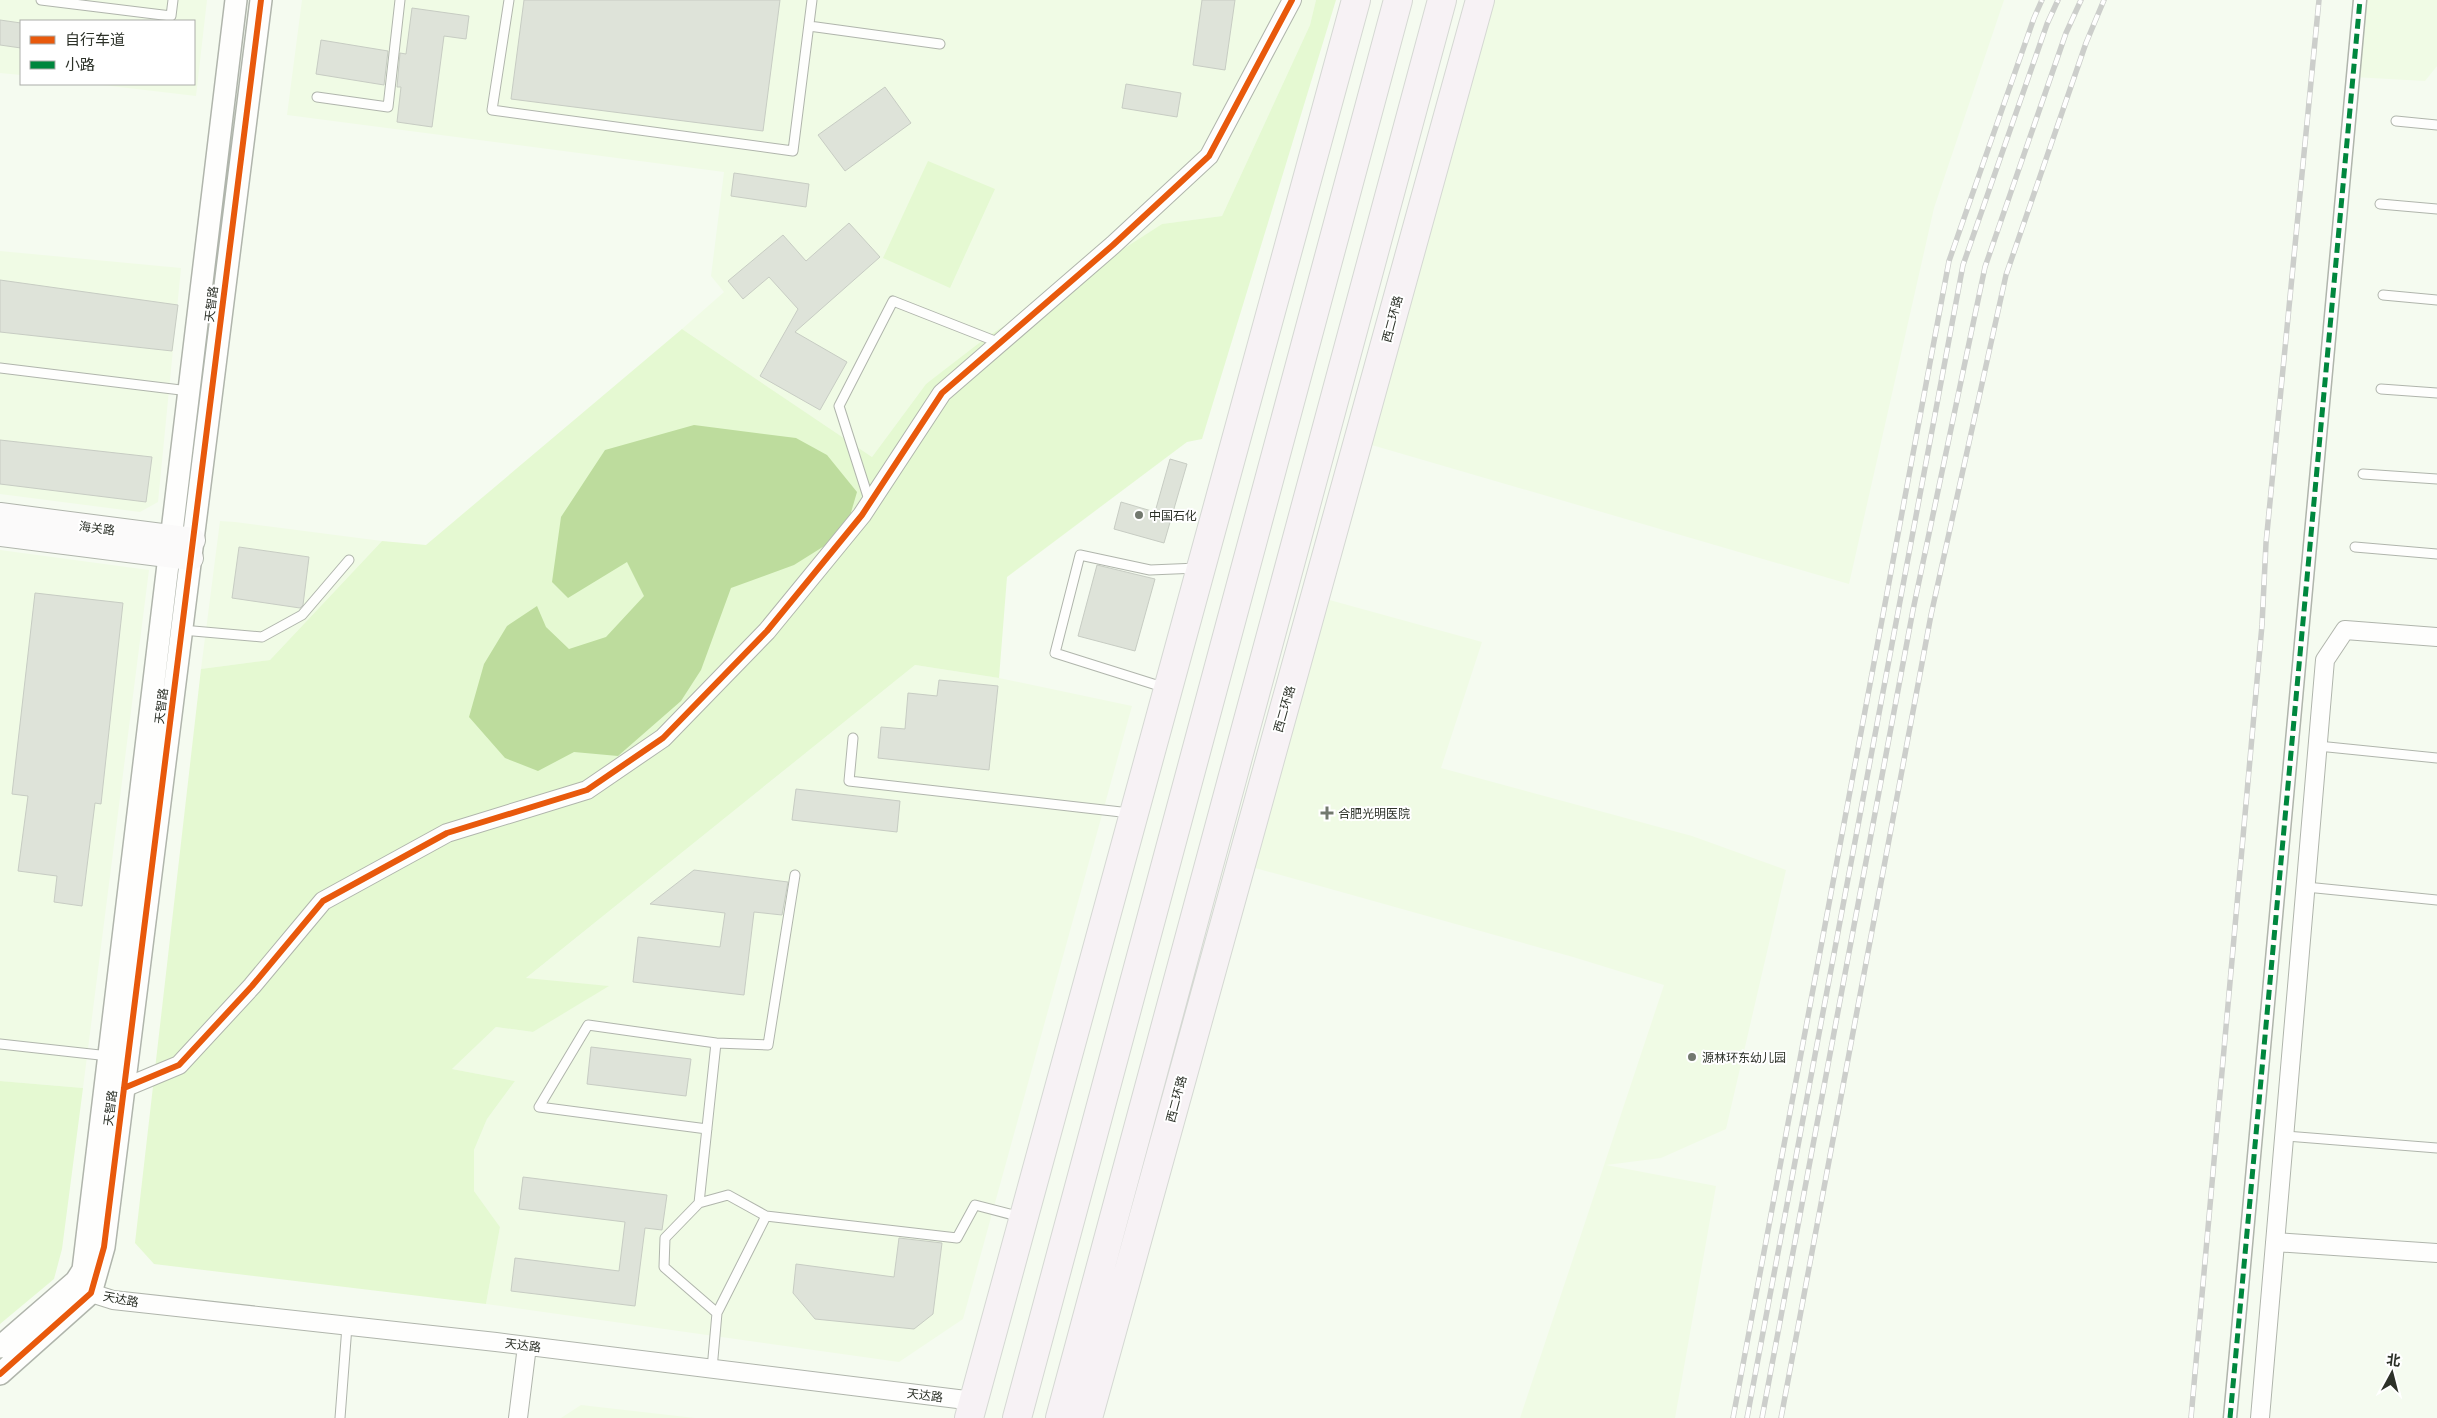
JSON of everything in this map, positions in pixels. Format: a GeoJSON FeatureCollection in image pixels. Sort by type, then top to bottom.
{"type":"FeatureCollection","features":[{"type":"Feature","properties":{"kind":"highway"},"geometry":{"type":"LineString","coordinates":[[971,1410],[1356,0]]}},
{"type":"Feature","properties":{"kind":"highway"},"geometry":{"type":"LineString","coordinates":[[1017,1418],[1398,0]]}},
{"type":"Feature","properties":{"kind":"highway"},"geometry":{"type":"LineString","coordinates":[[1060,1418],[1442,0]]}},
{"type":"Feature","properties":{"kind":"highway","name":"西二环路"},"geometry":{"type":"LineString","coordinates":[[1088,1418],[1480,0]]}},
{"type":"Feature","properties":{"kind":"main road","name":"海关路"},"geometry":{"type":"LineString","coordinates":[[0,515],[182,548]]}},
{"type":"Feature","properties":{"kind":"main road","name":"海关路"},"geometry":{"type":"LineString","coordinates":[[0,534],[182,548]]}},
{"type":"Feature","properties":{"kind":"street","name":"天智路"},"geometry":{"type":"LineString","coordinates":[[0,1374],[84,1287],[104,1247],[124,1088],[119,1057],[200,393],[236,0]]}},
{"type":"Feature","properties":{"kind":"street","name":"天智路"},"geometry":{"type":"LineString","coordinates":[[200,393],[261,0]]}},
{"type":"Feature","properties":{"kind":"street"},"geometry":{"type":"LineString","coordinates":[[124,1088],[179,1065],[252,986],[324,902],[447,833],[587,790],[663,738],[767,631],[870,504],[942,393],[1113,245],[1209,156],[1292,0]]}},
{"type":"Feature","properties":{"kind":"street"},"geometry":{"type":"LineString","coordinates":[[2230,1418],[2360,0]]}},
{"type":"Feature","properties":{"kind":"street","name":"天智路"},"geometry":{"type":"LineString","coordinates":[[84,1287],[83,1270],[119,1057],[182,630],[182,548]]}},
{"type":"Feature","properties":{"kind":"street"},"geometry":{"type":"LineString","coordinates":[[2260,1418],[2325,660],[2345,630],[2437,637]]}},
{"type":"Feature","properties":{"kind":"street"},"geometry":{"type":"LineString","coordinates":[[2275,1242],[2437,1253]]}},
{"type":"Feature","properties":{"kind":"street","name":"天智路"},"geometry":{"type":"LineString","coordinates":[[0,1347],[84,1287]]}},
{"type":"Feature","properties":{"kind":"street","name":"天达路"},"geometry":{"type":"LineString","coordinates":[[84,1287],[113,1300],[527,1346],[712,1369],[971,1410]]}},
{"type":"Feature","properties":{"kind":"street"},"geometry":{"type":"LineString","coordinates":[[518,1418],[527,1346]]}},
{"type":"Feature","properties":{"kind":"lane"},"geometry":{"type":"LineString","coordinates":[[41,0],[171,16],[173,0]]}},
{"type":"Feature","properties":{"kind":"lane"},"geometry":{"type":"LineString","coordinates":[[317,97],[388,107],[400,0]]}},
{"type":"Feature","properties":{"kind":"lane"},"geometry":{"type":"LineString","coordinates":[[509,0],[492,110],[793,151],[812,0]]}},
{"type":"Feature","properties":{"kind":"lane"},"geometry":{"type":"LineString","coordinates":[[809,26],[940,44]]}},
{"type":"Feature","properties":{"kind":"lane"},"geometry":{"type":"LineString","coordinates":[[2396,121],[2437,125]]}},
{"type":"Feature","properties":{"kind":"lane"},"geometry":{"type":"LineString","coordinates":[[2380,204],[2437,209]]}},
{"type":"Feature","properties":{"kind":"lane"},"geometry":{"type":"LineString","coordinates":[[2382,296],[2437,300]]}},
{"type":"Feature","properties":{"kind":"lane"},"geometry":{"type":"LineString","coordinates":[[870,504],[839,406],[893,301],[1000,343]]}},
{"type":"Feature","properties":{"kind":"lane"},"geometry":{"type":"LineString","coordinates":[[0,368],[200,393]]}},
{"type":"Feature","properties":{"kind":"lane"},"geometry":{"type":"LineString","coordinates":[[2381,388],[2437,393]]}},
{"type":"Feature","properties":{"kind":"lane"},"geometry":{"type":"LineString","coordinates":[[2363,474],[2437,479]]}},
{"type":"Feature","properties":{"kind":"lane"},"geometry":{"type":"LineString","coordinates":[[2356,547],[2437,554]]}},
{"type":"Feature","properties":{"kind":"lane"},"geometry":{"type":"LineString","coordinates":[[1168,688],[1055,653],[1080,555],[1150,570],[1200,568]]}},
{"type":"Feature","properties":{"kind":"lane"},"geometry":{"type":"LineString","coordinates":[[182,630],[262,637],[302,615],[349,560]]}},
{"type":"Feature","properties":{"kind":"lane"},"geometry":{"type":"LineString","coordinates":[[854,738],[849,781],[1133,814]]}},
{"type":"Feature","properties":{"kind":"lane"},"geometry":{"type":"LineString","coordinates":[[2318,746],[2437,758]]}},
{"type":"Feature","properties":{"kind":"lane"},"geometry":{"type":"LineString","coordinates":[[707,1129],[538,1107],[588,1025],[716,1043],[768,1045],[795,875]]}},
{"type":"Feature","properties":{"kind":"lane"},"geometry":{"type":"LineString","coordinates":[[2306,887],[2437,900]]}},
{"type":"Feature","properties":{"kind":"lane"},"geometry":{"type":"LineString","coordinates":[[699,1202],[716,1043]]}},
{"type":"Feature","properties":{"kind":"lane"},"geometry":{"type":"LineString","coordinates":[[0,1044],[119,1057]]}},
{"type":"Feature","properties":{"kind":"lane"},"geometry":{"type":"LineString","coordinates":[[2285,1136],[2437,1148]]}},
{"type":"Feature","properties":{"kind":"lane"},"geometry":{"type":"LineString","coordinates":[[716,1313],[664,1267],[665,1238],[699,1202],[728,1195],[766,1216],[957,1238],[975,1205],[1023,1218]]}},
{"type":"Feature","properties":{"kind":"lane"},"geometry":{"type":"LineString","coordinates":[[712,1369],[716,1313],[766,1216]]}},
{"type":"Feature","properties":{"kind":"lane"},"geometry":{"type":"LineString","coordinates":[[340,1418],[347,1326]]}},
{"type":"Feature","properties":{"kind":"shaded area"},"geometry":{"type":"Polygon","coordinates":[[[0,0],[207,0],[196,96],[102,85],[195,85],[195,20],[20,20],[20,75],[0,73],[0,0]]]}},
{"type":"Feature","properties":{"kind":"shaded area"},"geometry":{"type":"Polygon","coordinates":[[[302,0],[1316,0],[1310,25],[1222,216],[1162,224],[926,384],[872,457],[682,329],[724,292],[711,276],[724,172],[287,115],[302,0]]]}},
{"type":"Feature","properties":{"kind":"shaded area"},"geometry":{"type":"Polygon","coordinates":[[[1316,0],[1336,0],[1202,439],[1187,442],[1007,577],[999,678],[915,665],[526,978],[609,986],[533,1032],[496,1027],[452,1069],[515,1081],[487,1119],[474,1150],[474,1191],[500,1227],[486,1304],[154,1264],[135,1243],[201,669],[270,660],[382,541],[426,545],[682,329],[872,457],[926,384],[987,337],[1162,224],[1222,216],[1310,25],[1316,0]]]}},
{"type":"Feature","properties":{"kind":"shaded area"},"geometry":{"type":"Polygon","coordinates":[[[1480,0],[2004,0],[1934,208],[1849,584],[1358,441],[1480,0]]]}},
{"type":"Feature","properties":{"kind":"shaded area"},"geometry":{"type":"Polygon","coordinates":[[[2360,0],[2437,0],[2437,66],[2425,81],[2353,77],[2360,0]]]}},
{"type":"Feature","properties":{"kind":"shaded area"},"geometry":{"type":"Polygon","coordinates":[[[928,161],[995,189],[950,288],[883,258],[928,161]]]}},
{"type":"Feature","properties":{"kind":"shaded area"},"geometry":{"type":"Polygon","coordinates":[[[0,251],[181,268],[158,502],[140,512],[0,494],[0,251]]]}},
{"type":"Feature","properties":{"kind":"shaded area"},"geometry":{"type":"Polygon","coordinates":[[[694,425],[796,438],[827,455],[857,492],[845,533],[794,565],[731,588],[701,670],[681,701],[618,756],[574,752],[538,771],[505,758],[469,717],[484,664],[507,626],[537,606],[546,627],[569,649],[606,637],[644,596],[627,562],[568,598],[552,582],[561,517],[605,450],[694,425]]]}},
{"type":"Feature","properties":{"kind":"shaded area"},"geometry":{"type":"Polygon","coordinates":[[[220,521],[382,541],[270,660],[201,669],[220,521]]]}},
{"type":"Feature","properties":{"kind":"shaded area"},"geometry":{"type":"Polygon","coordinates":[[[0,550],[149,570],[83,1088],[0,1081],[0,550]]]}},
{"type":"Feature","properties":{"kind":"shaded area"},"geometry":{"type":"Polygon","coordinates":[[[1315,596],[1482,642],[1441,768],[1692,836],[1786,870],[1726,1129],[1661,1158],[1606,1165],[1716,1186],[1675,1418],[1520,1418],[1664,985],[1573,957],[1241,864],[1315,596]]]}},
{"type":"Feature","properties":{"kind":"shaded area"},"geometry":{"type":"Polygon","coordinates":[[[915,665],[999,678],[1132,706],[963,1319],[899,1362],[486,1304],[500,1227],[474,1191],[474,1150],[487,1119],[515,1081],[452,1069],[496,1027],[533,1032],[608,986],[525,979],[915,665]]]}},
{"type":"Feature","properties":{"kind":"shaded area"},"geometry":{"type":"Polygon","coordinates":[[[0,1081],[83,1088],[62,1249],[54,1279],[0,1324],[0,1081]]]}},
{"type":"Feature","properties":{"kind":"shaded area"},"geometry":{"type":"Polygon","coordinates":[[[581,1405],[695,1418],[561,1418],[581,1405]]]}},
{"type":"Feature","properties":{"kind":"building"},"geometry":{"type":"Polygon","coordinates":[[[524,0],[780,0],[763,131],[511,99],[524,0]]]}},
{"type":"Feature","properties":{"kind":"building"},"geometry":{"type":"Polygon","coordinates":[[[1202,0],[1235,0],[1225,70],[1193,65],[1202,0]]]}},
{"type":"Feature","properties":{"kind":"building"},"geometry":{"type":"Polygon","coordinates":[[[412,8],[469,16],[466,39],[444,36],[432,127],[397,122],[401,87],[397,87],[400,53],[406,54],[412,8]]]}},
{"type":"Feature","properties":{"kind":"building"},"geometry":{"type":"Polygon","coordinates":[[[0,20],[20,23],[20,48],[0,45],[0,20]]]}},
{"type":"Feature","properties":{"kind":"building"},"geometry":{"type":"Polygon","coordinates":[[[321,40],[388,51],[384,85],[316,74],[321,40]]]}},
{"type":"Feature","properties":{"kind":"building"},"geometry":{"type":"Polygon","coordinates":[[[1126,84],[1181,93],[1177,117],[1122,108],[1126,84]]]}},
{"type":"Feature","properties":{"kind":"building"},"geometry":{"type":"Polygon","coordinates":[[[885,87],[911,123],[845,171],[818,135],[885,87]]]}},
{"type":"Feature","properties":{"kind":"building"},"geometry":{"type":"Polygon","coordinates":[[[734,173],[809,184],[806,207],[731,196],[734,173]]]}},
{"type":"Feature","properties":{"kind":"building"},"geometry":{"type":"Polygon","coordinates":[[[849,223],[880,257],[795,332],[847,362],[820,410],[760,376],[798,309],[769,277],[743,299],[728,281],[783,235],[806,261],[849,223]]]}},
{"type":"Feature","properties":{"kind":"building"},"geometry":{"type":"Polygon","coordinates":[[[0,280],[178,305],[172,351],[0,332],[0,280]]]}},
{"type":"Feature","properties":{"kind":"building"},"geometry":{"type":"Polygon","coordinates":[[[0,440],[152,457],[146,502],[0,484],[0,440]]]}},
{"type":"Feature","properties":{"kind":"building"},"geometry":{"type":"Polygon","coordinates":[[[1170,459],[1187,464],[1164,543],[1114,529],[1121,502],[1155,512],[1170,459]]]}},
{"type":"Feature","properties":{"kind":"building"},"geometry":{"type":"Polygon","coordinates":[[[239,547],[309,557],[303,605],[300,608],[232,598],[239,547]]]}},
{"type":"Feature","properties":{"kind":"building"},"geometry":{"type":"Polygon","coordinates":[[[1097,565],[1155,579],[1135,651],[1078,636],[1097,565]]]}},
{"type":"Feature","properties":{"kind":"building"},"geometry":{"type":"Polygon","coordinates":[[[35,593],[123,603],[101,804],[95,803],[82,906],[54,902],[57,876],[18,871],[28,796],[12,794],[35,593]]]}},
{"type":"Feature","properties":{"kind":"building"},"geometry":{"type":"Polygon","coordinates":[[[939,680],[998,686],[989,770],[878,758],[881,727],[905,729],[908,693],[937,696],[939,680]]]}},
{"type":"Feature","properties":{"kind":"building"},"geometry":{"type":"Polygon","coordinates":[[[796,789],[900,801],[897,832],[792,820],[796,789]]]}},
{"type":"Feature","properties":{"kind":"building"},"geometry":{"type":"Polygon","coordinates":[[[694,870],[788,882],[782,915],[754,912],[744,995],[633,982],[638,937],[720,947],[725,913],[650,904],[694,870]]]}},
{"type":"Feature","properties":{"kind":"building"},"geometry":{"type":"Polygon","coordinates":[[[591,1047],[691,1059],[686,1096],[587,1084],[591,1047]]]}},
{"type":"Feature","properties":{"kind":"building"},"geometry":{"type":"Polygon","coordinates":[[[523,1177],[667,1195],[662,1230],[645,1228],[635,1306],[511,1291],[515,1258],[619,1271],[625,1222],[519,1209],[523,1177]]]}},
{"type":"Feature","properties":{"kind":"building"},"geometry":{"type":"Polygon","coordinates":[[[899,1238],[942,1243],[933,1314],[914,1329],[815,1319],[793,1293],[796,1264],[894,1277],[899,1238]]]}},
{"type":"Feature","properties":{"kind":"railway"},"geometry":{"type":"LineString","coordinates":[[1733,1418],[1949,261],[2042,0]]}},
{"type":"Feature","properties":{"kind":"railway"},"geometry":{"type":"LineString","coordinates":[[1747,1418],[1963,265],[2047,24],[2058,0]]}},
{"type":"Feature","properties":{"kind":"railway"},"geometry":{"type":"LineString","coordinates":[[1762,1418],[1913,610],[1985,267],[2066,33],[2081,0]]}},
{"type":"Feature","properties":{"kind":"railway"},"geometry":{"type":"LineString","coordinates":[[1781,1418],[1931,615],[2006,275],[2086,43],[2104,0]]}},
{"type":"Feature","properties":{"kind":"railway"},"geometry":{"type":"LineString","coordinates":[[2191,1418],[2262,625],[2266,543],[2319,0]]}},
{"type":"Feature","properties":{"kind":"marked path"},"geometry":{"type":"LineString","coordinates":[[2230,1418],[2360,0]]}},
{"type":"Feature","properties":{"kind":"cycle path"},"geometry":{"type":"LineString","coordinates":[[0,1374],[91,1293],[104,1247],[261,0]]}},
{"type":"Feature","properties":{"kind":"cycle path"},"geometry":{"type":"LineString","coordinates":[[124,1088],[179,1065],[252,986],[323,901],[447,833],[587,790],[663,738],[767,631],[862,515],[942,393],[1113,245],[1209,156],[1292,0]]}},
{"type":"Feature","properties":{"kind":"place","name":"中国石化"},"geometry":{"type":"Point","coordinates":[1139,515]}},
{"type":"Feature","properties":{"kind":"place","name":"合肥光明医院"},"geometry":{"type":"Point","coordinates":[1327,813]}},
{"type":"Feature","properties":{"kind":"place","name":"源林环东幼儿园"},"geometry":{"type":"Point","coordinates":[1692,1057]}}]}
